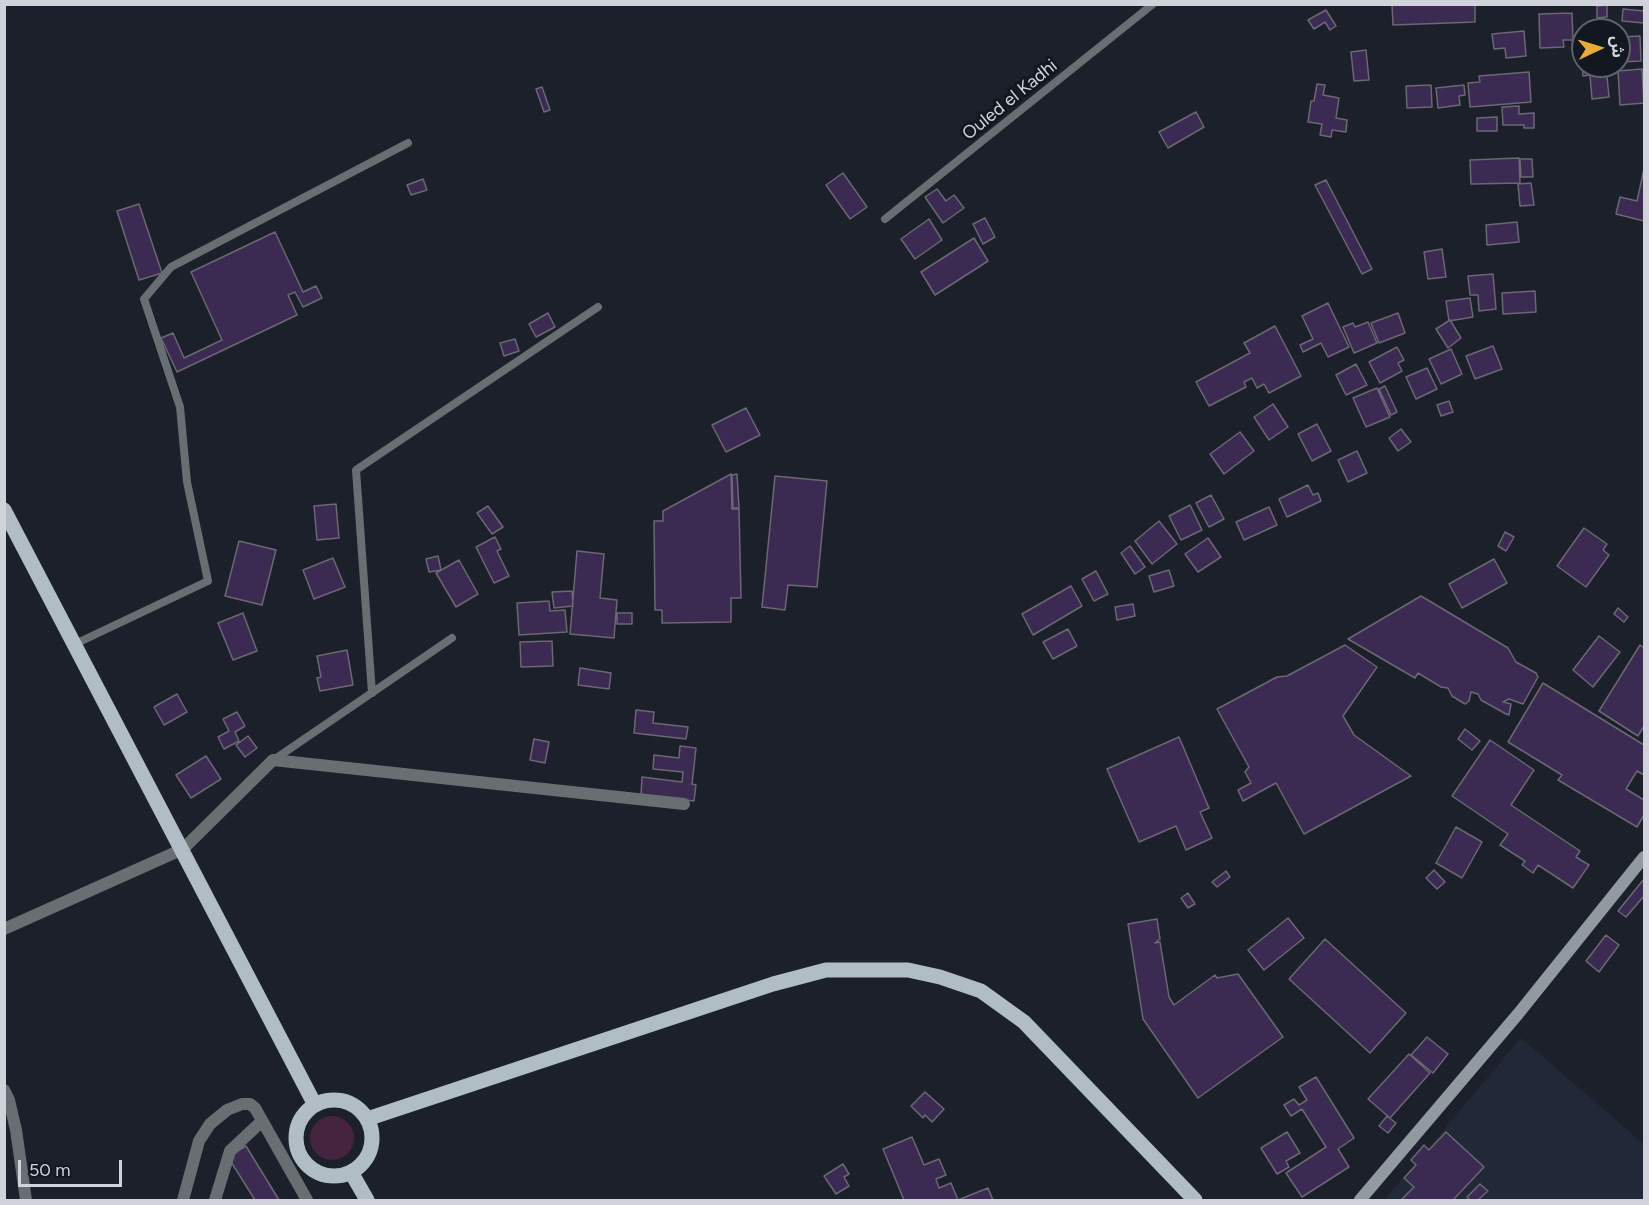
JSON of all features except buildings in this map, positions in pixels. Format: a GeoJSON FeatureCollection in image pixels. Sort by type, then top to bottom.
{"type":"FeatureCollection","features":[{"type":"Feature","properties":{"kind":"main road"},"geometry":{"type":"LineString","coordinates":[[4,510],[315,1105]]}},
{"type":"Feature","properties":{"kind":"main road"},"geometry":{"type":"LineString","coordinates":[[1360,1200],[1518,1014],[1644,857]]}},
{"type":"Feature","properties":{"kind":"main road"},"geometry":{"type":"LineString","coordinates":[[367,1119],[773,984],[826,970],[908,970],[940,977],[981,991],[1024,1022],[1195,1200]]}},
{"type":"Feature","properties":{"kind":"main road"},"geometry":{"type":"LineString","coordinates":[[329,1100],[344,1101],[357,1108],[367,1119],[371,1131],[368,1154],[351,1172],[328,1176],[307,1166],[300,1156],[296,1145],[296,1133],[302,1117],[315,1105],[329,1100]]}},
{"type":"Feature","properties":{"kind":"main road"},"geometry":{"type":"LineString","coordinates":[[351,1172],[367,1200]]}},
{"type":"Feature","properties":{"kind":"street"},"geometry":{"type":"LineString","coordinates":[[4,929],[183,849],[273,760],[684,804]]}},
{"type":"Feature","properties":{"kind":"street"},"geometry":{"type":"LineString","coordinates":[[6,1097],[16,1130],[26,1200]]}},
{"type":"Feature","properties":{"kind":"street"},"geometry":{"type":"LineString","coordinates":[[183,1200],[199,1141],[210,1124],[227,1110],[242,1104],[250,1104],[255,1108],[307,1200]]}},
{"type":"Feature","properties":{"kind":"street"},"geometry":{"type":"LineString","coordinates":[[215,1200],[230,1151],[262,1121]]}},
{"type":"Feature","properties":{"kind":"lane","name":"Ouled el Kadhi"},"geometry":{"type":"LineString","coordinates":[[885,219],[1153,4]]}},
{"type":"Feature","properties":{"kind":"lane"},"geometry":{"type":"LineString","coordinates":[[75,644],[208,581],[188,482],[180,407],[144,299],[171,267],[408,143]]}},
{"type":"Feature","properties":{"kind":"lane"},"geometry":{"type":"LineString","coordinates":[[372,693],[356,470],[598,307]]}},
{"type":"Feature","properties":{"kind":"lane"},"geometry":{"type":"LineString","coordinates":[[273,760],[452,638]]}},
{"type":"Feature","properties":{"kind":"shaded area"},"geometry":{"type":"Polygon","coordinates":[[[1521,1038],[1644,1144],[1644,1200],[1384,1200],[1521,1038]]]}},
{"type":"Feature","properties":{"kind":"shaded area"},"geometry":{"type":"Polygon","coordinates":[[[332,1116],[347,1123],[354,1138],[347,1153],[332,1160],[317,1153],[310,1138],[317,1123],[332,1116]]]}}]}
